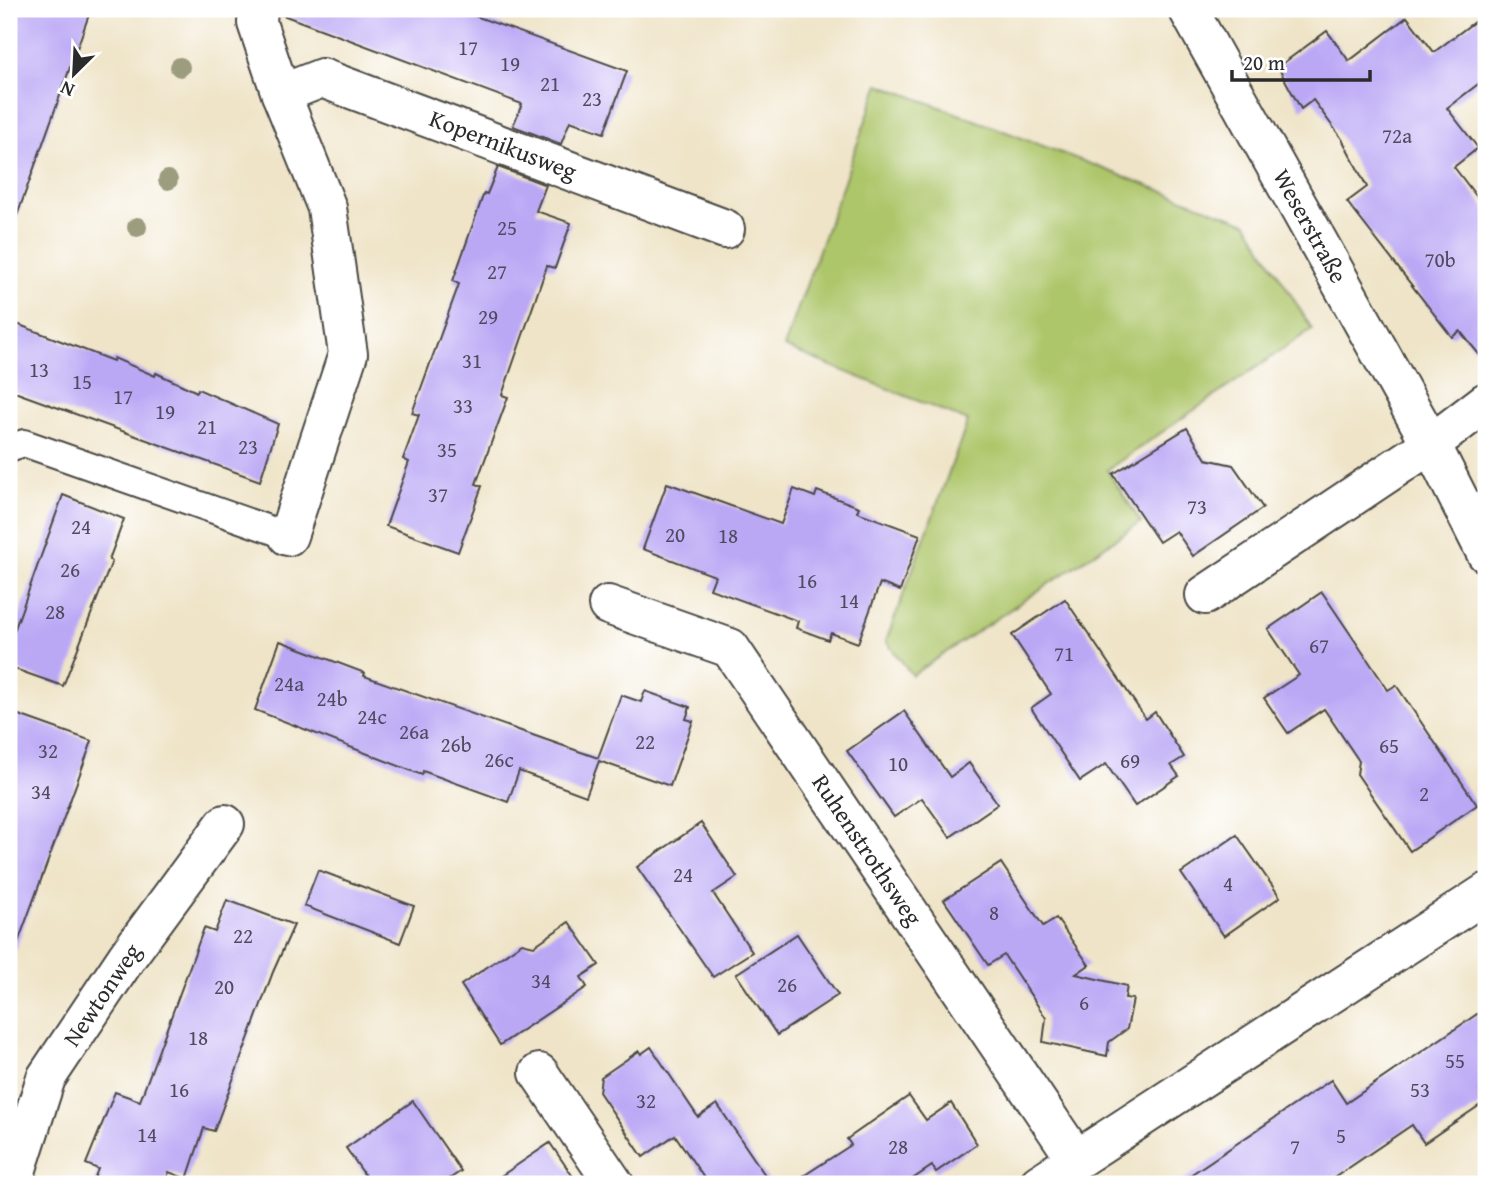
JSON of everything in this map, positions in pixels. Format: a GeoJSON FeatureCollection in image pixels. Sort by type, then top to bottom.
{"type":"FeatureCollection","features":[{"type":"Feature","properties":{"kind":"street"},"geometry":{"type":"LineString","coordinates":[[258,9],[257,23],[281,94],[327,208],[348,354],[288,536]]}},
{"type":"Feature","properties":{"kind":"street","name":"Weserstraße"},"geometry":{"type":"LineString","coordinates":[[1188,9],[1431,444],[1486,553]]}},
{"type":"Feature","properties":{"kind":"street","name":"Kopernikusweg"},"geometry":{"type":"LineString","coordinates":[[281,94],[322,78],[725,229]]}},
{"type":"Feature","properties":{"kind":"street"},"geometry":{"type":"LineString","coordinates":[[1205,595],[1431,444],[1486,402]]}},
{"type":"Feature","properties":{"kind":"street","name":"Ruhenstrothsweg"},"geometry":{"type":"LineString","coordinates":[[608,605],[730,648],[1076,1159]]}},
{"type":"Feature","properties":{"kind":"street","name":"Newtonweg"},"geometry":{"type":"LineString","coordinates":[[12,1184],[46,1078],[127,957],[225,824]]}},
{"type":"Feature","properties":{"kind":"street"},"geometry":{"type":"LineString","coordinates":[[1039,1184],[1486,893]]}},
{"type":"Feature","properties":{"kind":"street"},"geometry":{"type":"LineString","coordinates":[[539,1073],[614,1184]]}},
{"type":"Feature","properties":{"kind":"lane"},"geometry":{"type":"LineString","coordinates":[[9,448],[24,443],[288,536]]}},
{"type":"Feature","properties":{"kind":"green space"},"geometry":{"type":"Polygon","coordinates":[[[879,84],[1247,223],[1312,329],[1107,470],[1141,522],[912,675],[886,641],[968,421],[784,347],[879,84]]]}},
{"type":"Feature","properties":{"kind":"building"},"geometry":{"type":"Polygon","coordinates":[[[9,9],[91,9],[14,224],[9,223],[9,9]]]}},
{"type":"Feature","properties":{"kind":"building"},"geometry":{"type":"Polygon","coordinates":[[[280,9],[456,9],[627,71],[604,133],[570,121],[561,144],[513,126],[522,104],[280,14],[280,9]]]}},
{"type":"Feature","properties":{"kind":"building"},"geometry":{"type":"Polygon","coordinates":[[[1486,13],[1486,78],[1447,108],[1478,148],[1454,167],[1486,209],[1486,363],[1460,331],[1452,337],[1347,202],[1367,187],[1342,139],[1313,100],[1301,109],[1278,67],[1327,31],[1349,61],[1407,17],[1434,52],[1486,13]]]}},
{"type":"Feature","properties":{"kind":"building"},"geometry":{"type":"Polygon","coordinates":[[[498,167],[546,185],[536,211],[571,223],[555,268],[547,266],[502,395],[508,397],[476,484],[482,486],[458,552],[386,526],[409,462],[403,459],[419,415],[412,413],[459,284],[453,281],[484,193],[487,194],[498,167]]]}},
{"type":"Feature","properties":{"kind":"building"},"geometry":{"type":"Polygon","coordinates":[[[9,321],[113,361],[114,358],[155,376],[156,373],[197,392],[198,389],[278,424],[260,481],[9,390],[9,321]]]}},
{"type":"Feature","properties":{"kind":"building"},"geometry":{"type":"Polygon","coordinates":[[[1187,428],[1206,459],[1233,465],[1263,508],[1193,556],[1176,531],[1159,542],[1113,474],[1187,428]]]}},
{"type":"Feature","properties":{"kind":"building"},"geometry":{"type":"Polygon","coordinates":[[[667,483],[781,524],[794,489],[815,497],[817,491],[859,507],[857,512],[920,535],[900,591],[880,583],[858,643],[831,633],[828,640],[796,628],[798,621],[710,589],[715,576],[643,549],[667,483]]]}},
{"type":"Feature","properties":{"kind":"building"},"geometry":{"type":"Polygon","coordinates":[[[63,495],[124,519],[109,560],[112,561],[63,686],[9,667],[9,645],[63,495]]]}},
{"type":"Feature","properties":{"kind":"building"},"geometry":{"type":"Polygon","coordinates":[[[1322,592],[1388,690],[1396,685],[1477,805],[1410,851],[1357,774],[1359,761],[1324,709],[1288,733],[1264,698],[1299,675],[1268,629],[1322,592]]]}},
{"type":"Feature","properties":{"kind":"building"},"geometry":{"type":"Polygon","coordinates":[[[1065,599],[1146,719],[1155,712],[1184,757],[1171,765],[1179,776],[1135,806],[1106,764],[1080,781],[1031,708],[1051,694],[1012,635],[1065,599]]]}},
{"type":"Feature","properties":{"kind":"building"},"geometry":{"type":"Polygon","coordinates":[[[280,641],[365,673],[364,676],[598,758],[621,695],[641,702],[645,691],[690,707],[686,719],[693,721],[670,786],[599,761],[586,796],[519,771],[508,802],[423,771],[422,775],[255,710],[280,641]]]}},
{"type":"Feature","properties":{"kind":"building"},"geometry":{"type":"Polygon","coordinates":[[[904,711],[950,777],[969,763],[998,804],[950,837],[922,798],[894,817],[847,751],[904,711]]]}},
{"type":"Feature","properties":{"kind":"building"},"geometry":{"type":"Polygon","coordinates":[[[16,714],[92,741],[13,956],[9,955],[9,735],[16,714]]]}},
{"type":"Feature","properties":{"kind":"building"},"geometry":{"type":"Polygon","coordinates":[[[701,823],[737,877],[713,893],[752,952],[713,977],[637,867],[701,823]]]}},
{"type":"Feature","properties":{"kind":"building"},"geometry":{"type":"Polygon","coordinates":[[[1237,835],[1280,897],[1224,936],[1181,873],[1237,835]]]}},
{"type":"Feature","properties":{"kind":"building"},"geometry":{"type":"Polygon","coordinates":[[[1001,863],[1043,926],[1056,918],[1089,965],[1076,974],[1127,986],[1125,998],[1133,999],[1127,1029],[1109,1042],[1107,1056],[1043,1042],[1046,1018],[1004,955],[988,965],[944,900],[1001,863]]]}},
{"type":"Feature","properties":{"kind":"building"},"geometry":{"type":"Polygon","coordinates":[[[318,870],[414,906],[400,943],[304,906],[318,870]]]}},
{"type":"Feature","properties":{"kind":"building"},"geometry":{"type":"Polygon","coordinates":[[[227,900],[294,925],[273,972],[214,1131],[204,1128],[187,1179],[169,1172],[165,1184],[92,1184],[98,1169],[86,1164],[115,1092],[140,1101],[204,928],[215,932],[227,900]]]}},
{"type":"Feature","properties":{"kind":"building"},"geometry":{"type":"Polygon","coordinates":[[[569,922],[599,965],[581,977],[587,987],[500,1045],[461,985],[522,943],[534,946],[569,922]]]}},
{"type":"Feature","properties":{"kind":"building"},"geometry":{"type":"Polygon","coordinates":[[[797,934],[838,995],[777,1035],[736,974],[797,934]]]}},
{"type":"Feature","properties":{"kind":"building"},"geometry":{"type":"Polygon","coordinates":[[[1486,1008],[1486,1101],[1424,1143],[1412,1125],[1325,1184],[1177,1184],[1331,1080],[1346,1103],[1486,1008]]]}},
{"type":"Feature","properties":{"kind":"building"},"geometry":{"type":"Polygon","coordinates":[[[651,1047],[698,1117],[717,1104],[771,1184],[708,1184],[675,1135],[643,1157],[599,1092],[601,1077],[639,1051],[641,1054],[651,1047]]]}},
{"type":"Feature","properties":{"kind":"building"},"geometry":{"type":"Polygon","coordinates":[[[909,1096],[926,1120],[951,1103],[977,1144],[936,1172],[932,1166],[905,1184],[791,1184],[851,1145],[847,1139],[909,1096]]]}},
{"type":"Feature","properties":{"kind":"building"},"geometry":{"type":"Polygon","coordinates":[[[413,1101],[461,1171],[442,1184],[371,1184],[346,1148],[413,1101]]]}},
{"type":"Feature","properties":{"kind":"building"},"geometry":{"type":"Polygon","coordinates":[[[550,1143],[578,1184],[489,1184],[550,1143]]]}}]}
